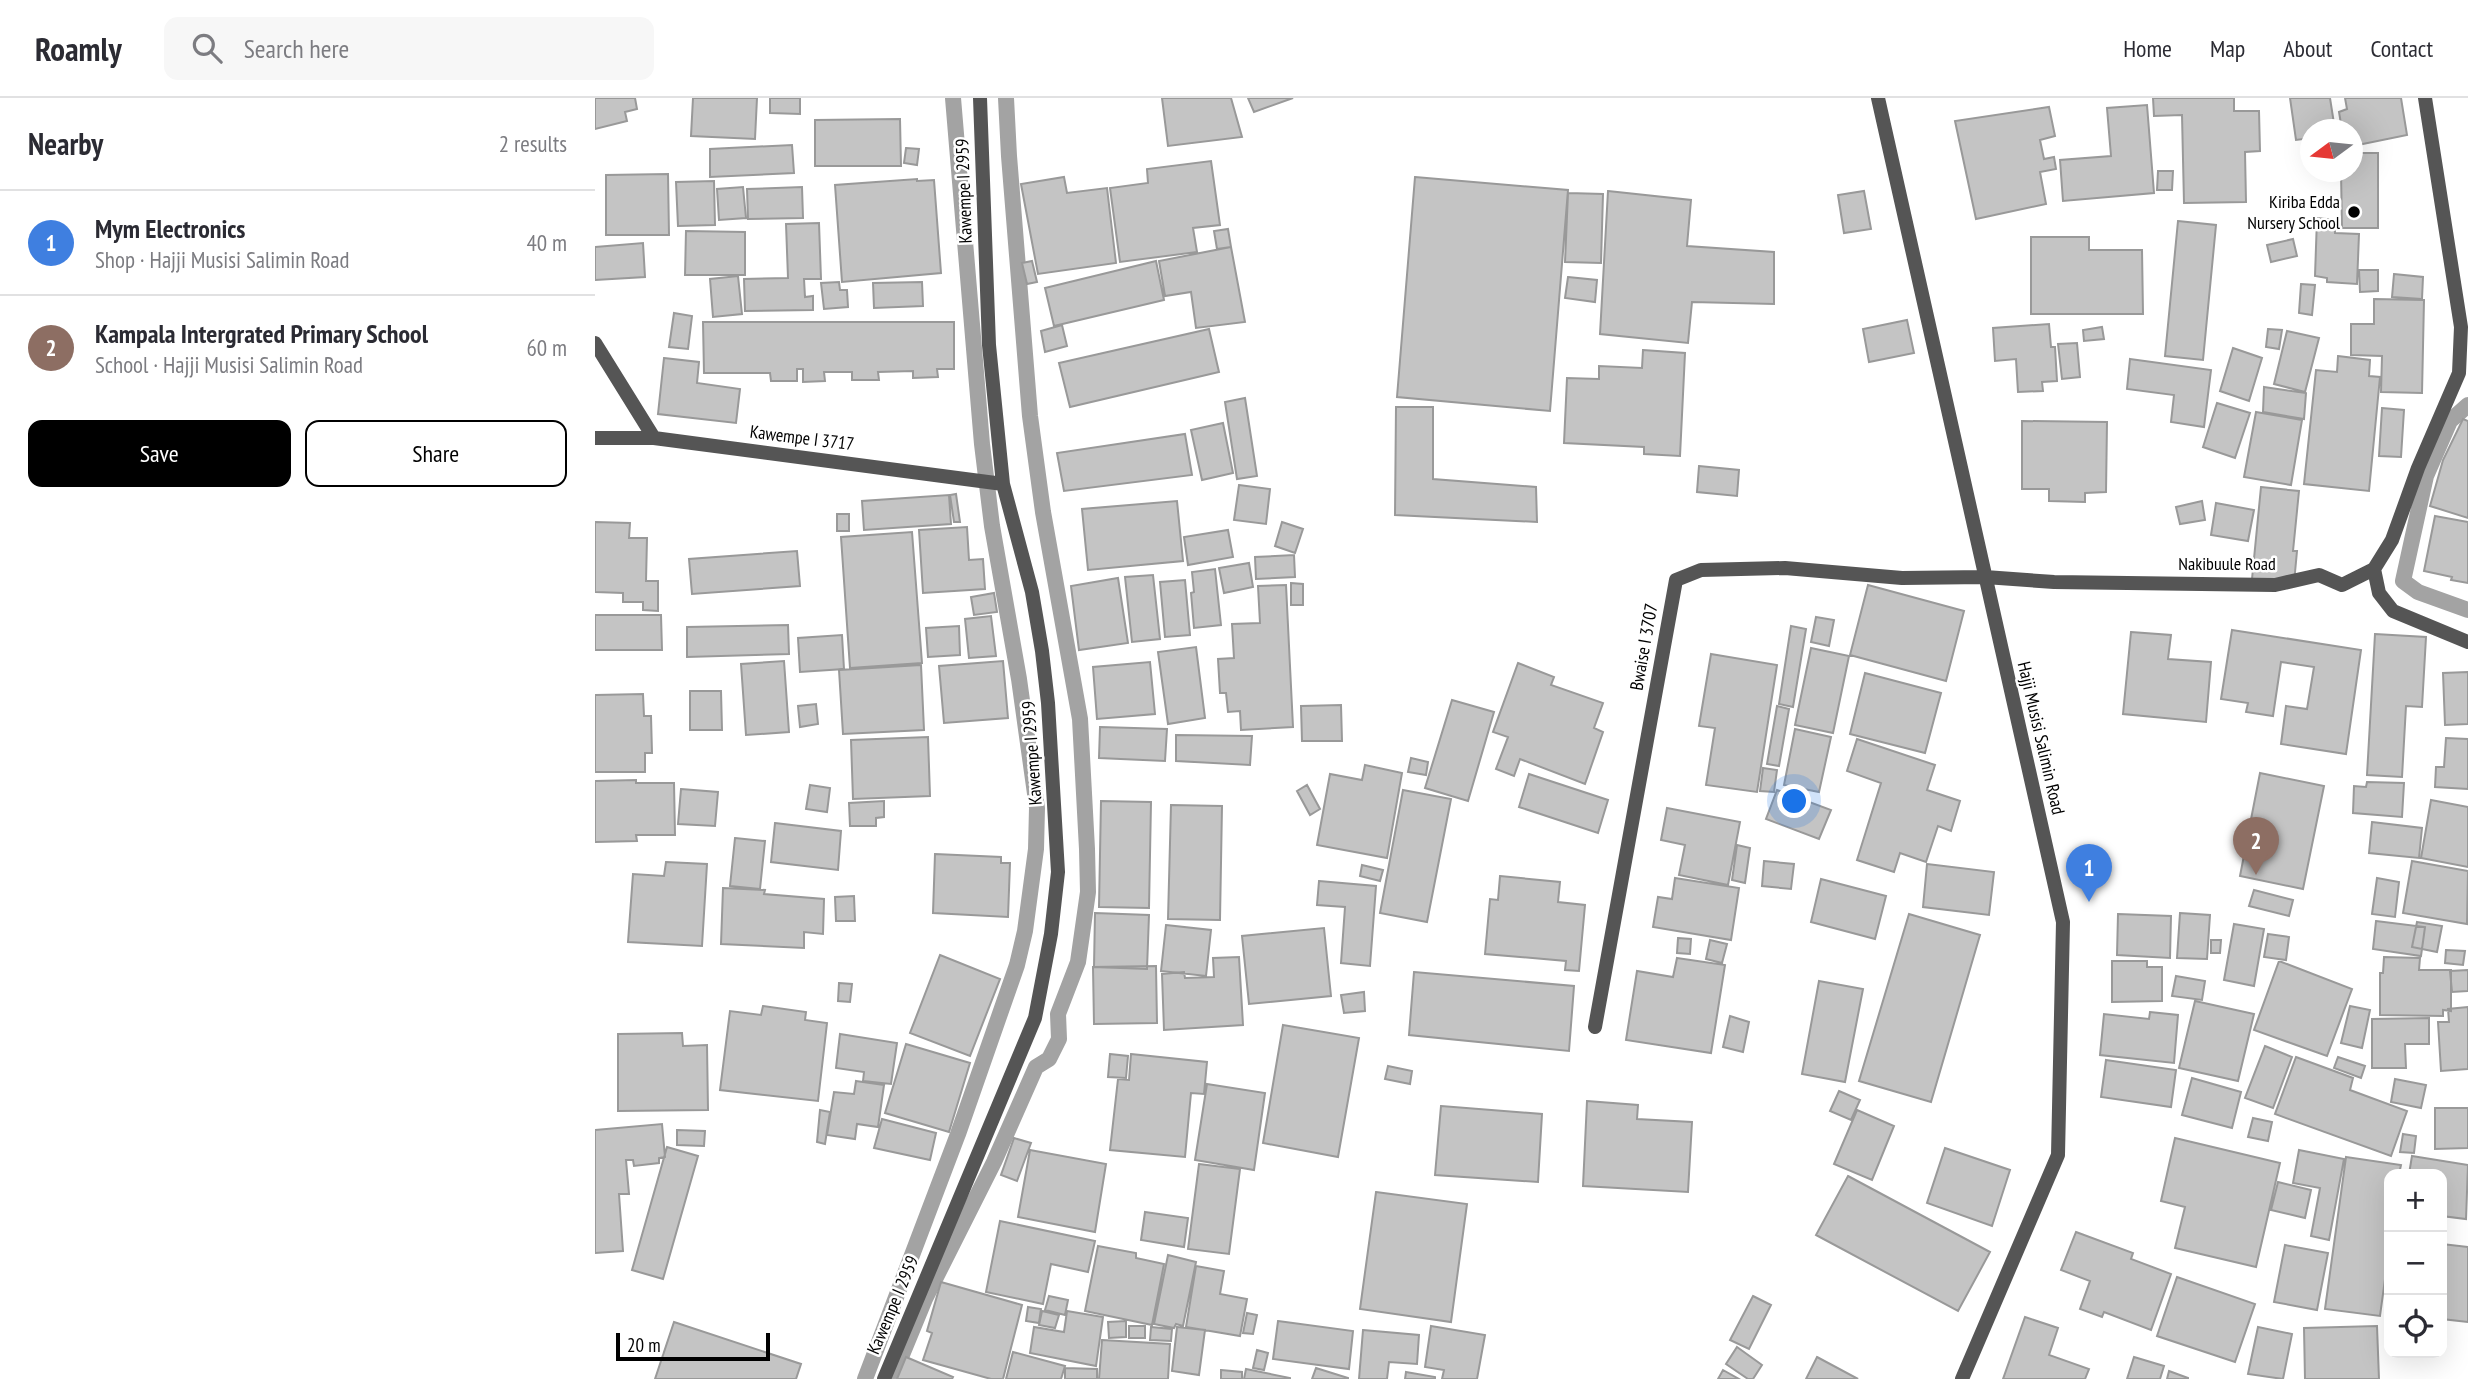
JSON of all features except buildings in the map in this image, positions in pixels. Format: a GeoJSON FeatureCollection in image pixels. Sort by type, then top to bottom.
{"type":"FeatureCollection","features":[{"type":"Feature","properties":{"kind":"street","name":"Kawempe I 2959"},"geometry":{"type":"LineString","coordinates":[[884,1379],[1031,1028],[1043,982],[1058,872],[1048,704],[1032,592],[1003,484],[989,345],[980,98]]}},
{"type":"Feature","properties":{"kind":"street","name":"Hajji Musisi Salimin Road"},"geometry":{"type":"LineString","coordinates":[[1878,98],[2063,922],[2058,1155],[1962,1379]]}},
{"type":"Feature","properties":{"kind":"street"},"geometry":{"type":"LineString","coordinates":[[2425,98],[2461,327],[2464,374],[2418,468],[2392,540],[2374,569],[2379,593],[2393,611],[2468,642]]}},
{"type":"Feature","properties":{"kind":"street"},"geometry":{"type":"LineString","coordinates":[[595,344],[654,438]]}},
{"type":"Feature","properties":{"kind":"street","name":"Kawempe I 3717"},"geometry":{"type":"LineString","coordinates":[[595,438],[654,438],[1003,484]]}},
{"type":"Feature","properties":{"kind":"street","name":"Bwaise I 3707"},"geometry":{"type":"LineString","coordinates":[[1595,1027],[1676,580],[1701,570],[1785,568],[1902,578],[1986,577]]}},
{"type":"Feature","properties":{"kind":"street","name":"Nakibuule Road"},"geometry":{"type":"LineString","coordinates":[[1986,577],[2054,582],[2275,585],[2319,575],[2342,585],[2374,569]]}},
{"type":"Feature","properties":{"kind":"waterway"},"geometry":{"type":"LineString","coordinates":[[865,1379],[958,1134],[1017,965],[1025,931],[1036,849],[1037,808],[1019,679],[992,526],[982,444],[953,98]]}},
{"type":"Feature","properties":{"kind":"waterway"},"geometry":{"type":"LineString","coordinates":[[892,1379],[925,1299],[994,1162],[1036,1067],[1049,1059],[1059,1039],[1058,1014],[1078,962],[1088,892],[1080,719],[1043,512],[1030,416],[1006,98]]}},
{"type":"Feature","properties":{"kind":"waterway"},"geometry":{"type":"LineString","coordinates":[[2468,405],[2450,421],[2426,476],[2403,581],[2418,592],[2468,610]]}},
{"type":"Feature","properties":{"kind":"place","name":"Kiriba Edda Nursery School"},"geometry":{"type":"Point","coordinates":[2354,212]}},
{"type":"Feature","properties":{"kind":"place","name":"Kampala Intergrated Primary School"},"geometry":{"type":"Point","coordinates":[2256,875]}},
{"type":"Feature","properties":{"kind":"place","name":"Mym Electronics"},"geometry":{"type":"Point","coordinates":[2089,902]}}]}
